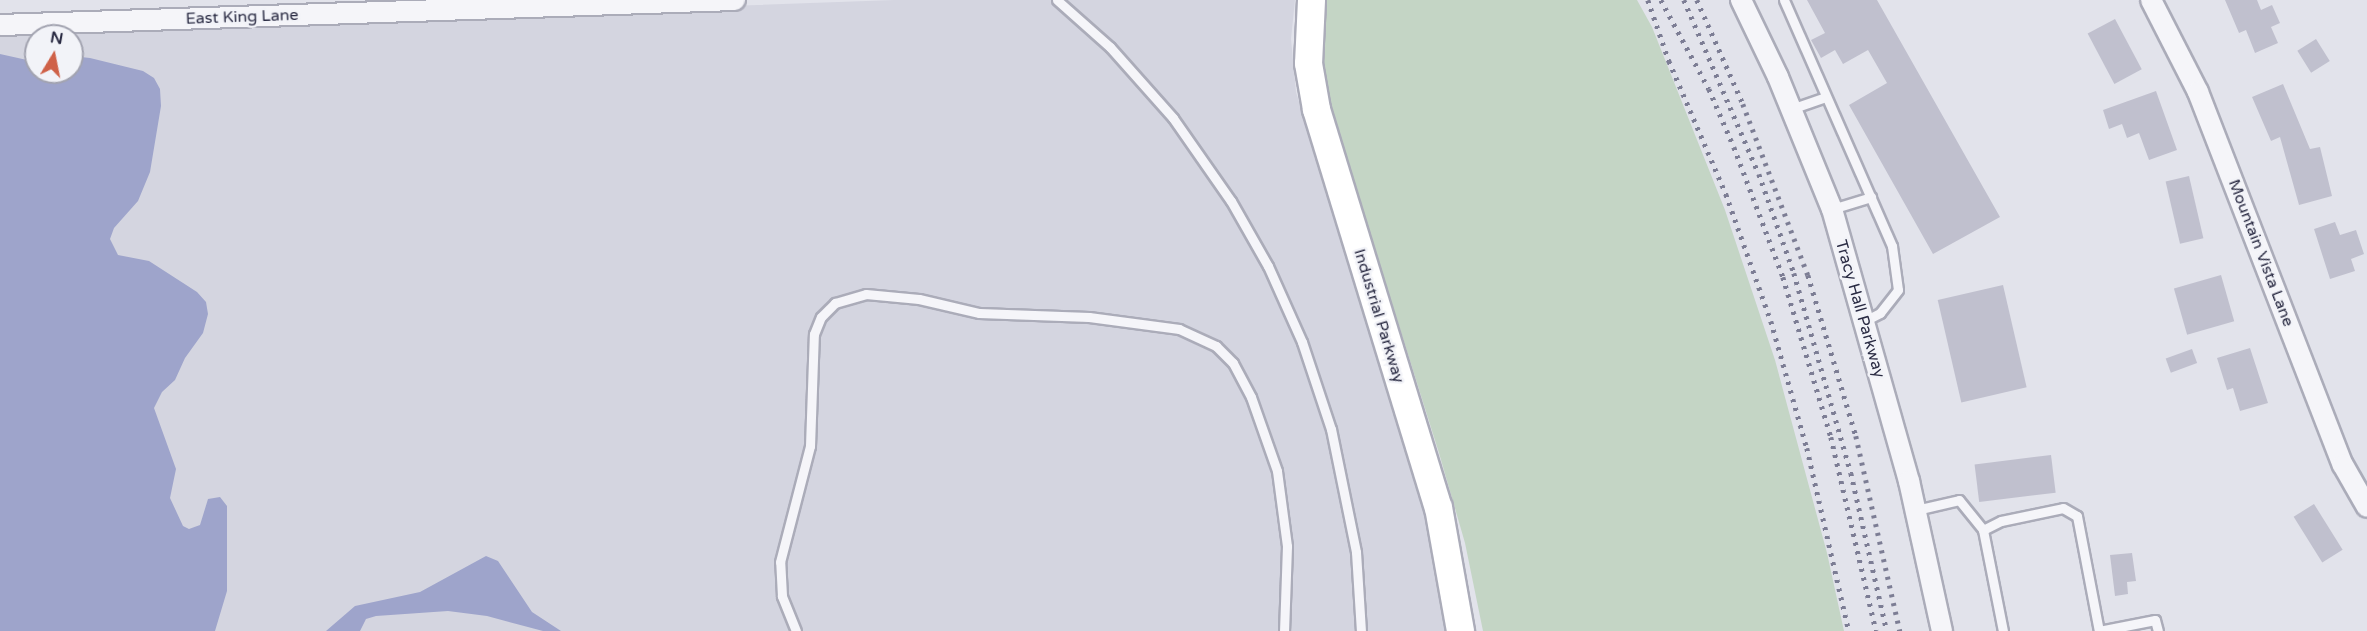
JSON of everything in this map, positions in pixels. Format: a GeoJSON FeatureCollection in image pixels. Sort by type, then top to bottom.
{"type":"FeatureCollection","features":[{"type":"Feature","properties":{"kind":"street","name":"East King Lane"},"geometry":{"type":"LineString","coordinates":[[0,25],[735,0]]}},
{"type":"Feature","properties":{"kind":"street","name":"Industrial Parkway"},"geometry":{"type":"LineString","coordinates":[[1311,0],[1308,63],[1316,109],[1438,507],[1460,631]]}},
{"type":"Feature","properties":{"kind":"street","name":"Mountain Vista Lane"},"geometry":{"type":"LineString","coordinates":[[2151,0],[2198,92],[2343,465],[2367,507]]}},
{"type":"Feature","properties":{"kind":"street","name":"Tracy Hall Parkway"},"geometry":{"type":"LineString","coordinates":[[1744,1],[1832,209],[1916,510],[1942,631]]}},
{"type":"Feature","properties":{"kind":"lane"},"geometry":{"type":"LineString","coordinates":[[1057,0],[1130,68],[1173,118],[1231,201],[1273,276],[1302,342],[1336,449],[1356,552],[1361,631]]}},
{"type":"Feature","properties":{"kind":"lane"},"geometry":{"type":"LineString","coordinates":[[1784,0],[1813,59],[1825,97],[1844,130],[1892,246],[1898,290],[1880,313],[1864,321]]}},
{"type":"Feature","properties":{"kind":"lane"},"geometry":{"type":"LineString","coordinates":[[1791,109],[1825,97]]}},
{"type":"Feature","properties":{"kind":"lane"},"geometry":{"type":"LineString","coordinates":[[1832,209],[1871,197]]}},
{"type":"Feature","properties":{"kind":"lane"},"geometry":{"type":"LineString","coordinates":[[796,631],[782,596],[780,562],[810,446],[814,334],[821,317],[836,303],[866,294],[919,299],[979,313],[1089,317],[1179,329],[1216,346],[1233,363],[1251,397],[1278,471],[1287,546],[1284,631]]}},
{"type":"Feature","properties":{"kind":"lane"},"geometry":{"type":"LineString","coordinates":[[1916,510],[1959,500],[1983,530],[2002,631]]}},
{"type":"Feature","properties":{"kind":"lane"},"geometry":{"type":"LineString","coordinates":[[1983,530],[2001,521],[2063,508],[2077,516],[2099,631],[2155,620],[2158,631]]}},
{"type":"Feature","properties":{"kind":"shaded area"},"geometry":{"type":"Polygon","coordinates":[[[894,0],[1295,0],[1291,39],[1296,92],[1429,530],[1447,631],[0,631],[0,33],[24,32],[24,84],[84,84],[84,30],[894,0]]]}},
{"type":"Feature","properties":{"kind":"green space"},"geometry":{"type":"Polygon","coordinates":[[[1322,0],[1637,0],[1652,27],[1725,210],[1775,360],[1827,553],[1844,631],[1483,631],[1465,543],[1439,453],[1325,90],[1319,57],[1322,0]]]}},
{"type":"Feature","properties":{"kind":"water"},"geometry":{"type":"Polygon","coordinates":[[[0,54],[24,59],[24,84],[84,84],[84,57],[90,58],[143,71],[154,78],[160,89],[161,106],[150,172],[138,201],[114,228],[110,239],[118,255],[149,261],[197,292],[206,302],[208,314],[203,333],[185,358],[175,380],[162,392],[154,408],[176,469],[170,498],[183,526],[189,529],[200,525],[208,499],[220,497],[227,506],[227,591],[215,631],[0,631],[0,54]]]}},
{"type":"Feature","properties":{"kind":"water"},"geometry":{"type":"Polygon","coordinates":[[[486,556],[498,561],[532,612],[561,631],[543,631],[487,616],[448,611],[376,616],[366,619],[360,631],[326,631],[355,606],[420,592],[486,556]]]}},
{"type":"Feature","properties":{"kind":"building"},"geometry":{"type":"Polygon","coordinates":[[[1807,0],[1877,0],[2000,217],[1933,254],[1849,105],[1887,83],[1868,50],[1843,64],[1835,50],[1821,58],[1811,40],[1825,33],[1807,0]]]}},
{"type":"Feature","properties":{"kind":"building"},"geometry":{"type":"Polygon","coordinates":[[[2225,0],[2257,0],[2261,10],[2272,5],[2280,23],[2271,27],[2278,43],[2255,53],[2246,30],[2239,33],[2225,0]]]}},
{"type":"Feature","properties":{"kind":"building"},"geometry":{"type":"Polygon","coordinates":[[[2115,19],[2142,69],[2114,84],[2088,34],[2115,19]]]}},
{"type":"Feature","properties":{"kind":"building"},"geometry":{"type":"Polygon","coordinates":[[[2316,39],[2330,61],[2311,73],[2297,51],[2316,39]]]}},
{"type":"Feature","properties":{"kind":"building"},"geometry":{"type":"Polygon","coordinates":[[[2283,84],[2310,149],[2320,147],[2332,196],[2299,205],[2280,137],[2271,141],[2252,97],[2283,84]]]}},
{"type":"Feature","properties":{"kind":"building"},"geometry":{"type":"Polygon","coordinates":[[[2156,91],[2177,150],[2149,160],[2139,133],[2127,138],[2122,124],[2109,129],[2103,110],[2156,91]]]}},
{"type":"Feature","properties":{"kind":"building"},"geometry":{"type":"Polygon","coordinates":[[[2189,176],[2203,238],[2180,244],[2166,181],[2189,176]]]}},
{"type":"Feature","properties":{"kind":"building"},"geometry":{"type":"Polygon","coordinates":[[[2335,222],[2340,235],[2356,230],[2364,254],[2351,259],[2355,271],[2330,279],[2314,229],[2335,222]]]}},
{"type":"Feature","properties":{"kind":"building"},"geometry":{"type":"Polygon","coordinates":[[[2221,275],[2234,321],[2187,335],[2174,289],[2221,275]]]}},
{"type":"Feature","properties":{"kind":"building"},"geometry":{"type":"Polygon","coordinates":[[[2003,285],[2027,387],[1961,402],[1938,300],[2003,285]]]}},
{"type":"Feature","properties":{"kind":"building"},"geometry":{"type":"Polygon","coordinates":[[[2250,348],[2268,403],[2240,411],[2233,388],[2227,390],[2217,358],[2250,348]]]}},
{"type":"Feature","properties":{"kind":"building"},"geometry":{"type":"Polygon","coordinates":[[[2192,349],[2197,363],[2171,373],[2166,359],[2192,349]]]}},
{"type":"Feature","properties":{"kind":"building"},"geometry":{"type":"Polygon","coordinates":[[[2051,455],[2056,493],[1979,502],[1975,464],[2051,455]]]}},
{"type":"Feature","properties":{"kind":"building"},"geometry":{"type":"Polygon","coordinates":[[[2314,504],[2343,550],[2322,563],[2294,517],[2314,504]]]}},
{"type":"Feature","properties":{"kind":"building"},"geometry":{"type":"Polygon","coordinates":[[[2132,553],[2136,581],[2127,582],[2128,594],[2115,596],[2110,555],[2132,553]]]}},
{"type":"Feature","properties":{"kind":"railway"},"geometry":{"type":"LineString","coordinates":[[1648,0],[1669,61],[1726,194],[1771,321],[1807,448],[1849,631]]}},
{"type":"Feature","properties":{"kind":"railway"},"geometry":{"type":"LineString","coordinates":[[1661,0],[1709,89],[1734,147],[1783,277],[1831,437],[1876,631]]}},
{"type":"Feature","properties":{"kind":"railway"},"geometry":{"type":"LineString","coordinates":[[1684,0],[1759,174],[1794,273],[1851,473],[1887,631]]}},
{"type":"Feature","properties":{"kind":"railway"},"geometry":{"type":"LineString","coordinates":[[1697,0],[1743,104],[1808,275],[1856,436],[1900,631]]}}]}
